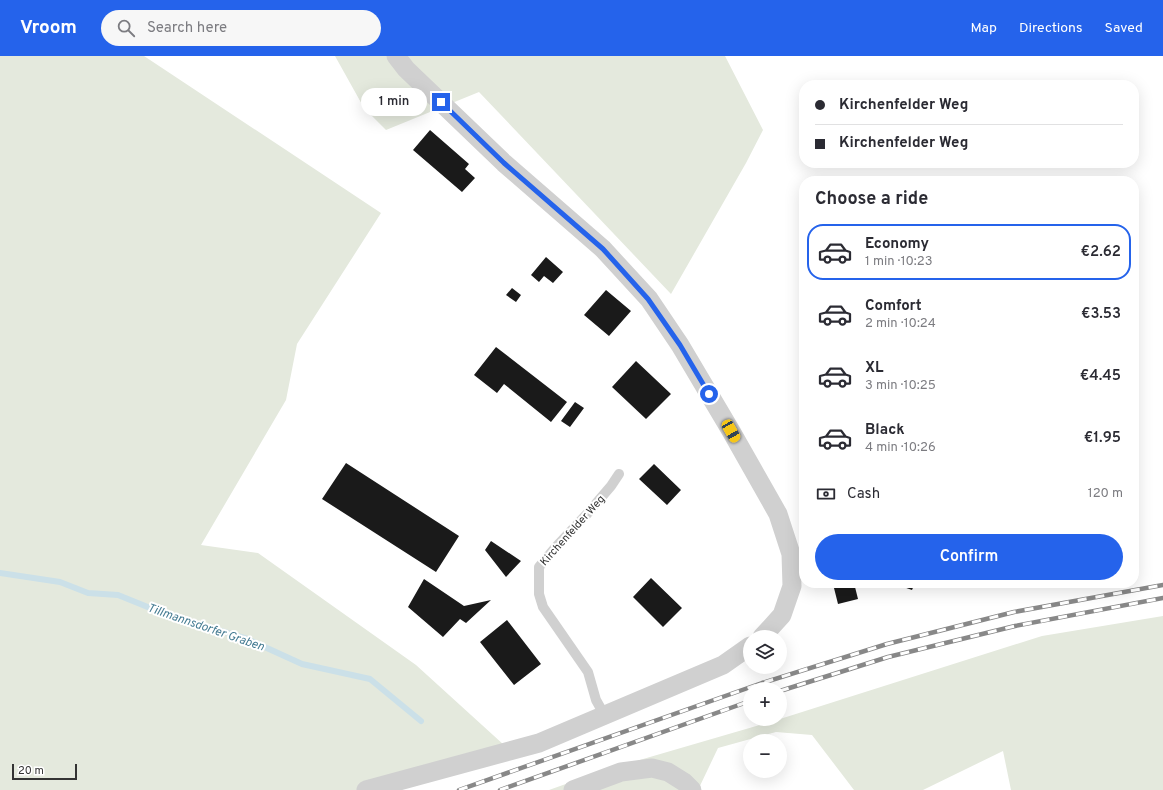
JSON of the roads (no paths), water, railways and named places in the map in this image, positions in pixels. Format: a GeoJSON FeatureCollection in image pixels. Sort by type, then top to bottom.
{"type":"FeatureCollection","features":[{"type":"Feature","properties":{"kind":"street"},"geometry":{"type":"LineString","coordinates":[[396,56],[406,70],[504,163],[603,249],[648,299],[680,345],[778,514],[791,554],[792,586],[782,615],[768,630]]}},
{"type":"Feature","properties":{"kind":"street"},"geometry":{"type":"LineString","coordinates":[[366,790],[539,743],[723,665],[743,651]]}},
{"type":"Feature","properties":{"kind":"street"},"geometry":{"type":"LineString","coordinates":[[573,790],[621,772],[652,768],[668,772],[684,782],[692,790]]}},
{"type":"Feature","properties":{"kind":"lane","name":"Kirchenfelder Weg"},"geometry":{"type":"LineString","coordinates":[[604,716],[596,700],[588,672],[543,607],[539,594],[539,567],[611,486],[618,474]]}},
{"type":"Feature","properties":{"kind":"waterway","name":"Tillmannsdorfer Graben"},"geometry":{"type":"LineString","coordinates":[[0,573],[60,582],[88,593],[118,595],[165,614],[245,638],[302,664],[370,679],[421,721]]}},
{"type":"Feature","properties":{"kind":"railway"},"geometry":{"type":"LineString","coordinates":[[459,790],[762,683],[887,644],[1014,612],[1163,585]]}},
{"type":"Feature","properties":{"kind":"railway"},"geometry":{"type":"LineString","coordinates":[[787,689],[888,657],[1015,626],[1163,598]]}},
{"type":"Feature","properties":{"kind":"railway"},"geometry":{"type":"LineString","coordinates":[[500,790],[743,703]]}}]}
